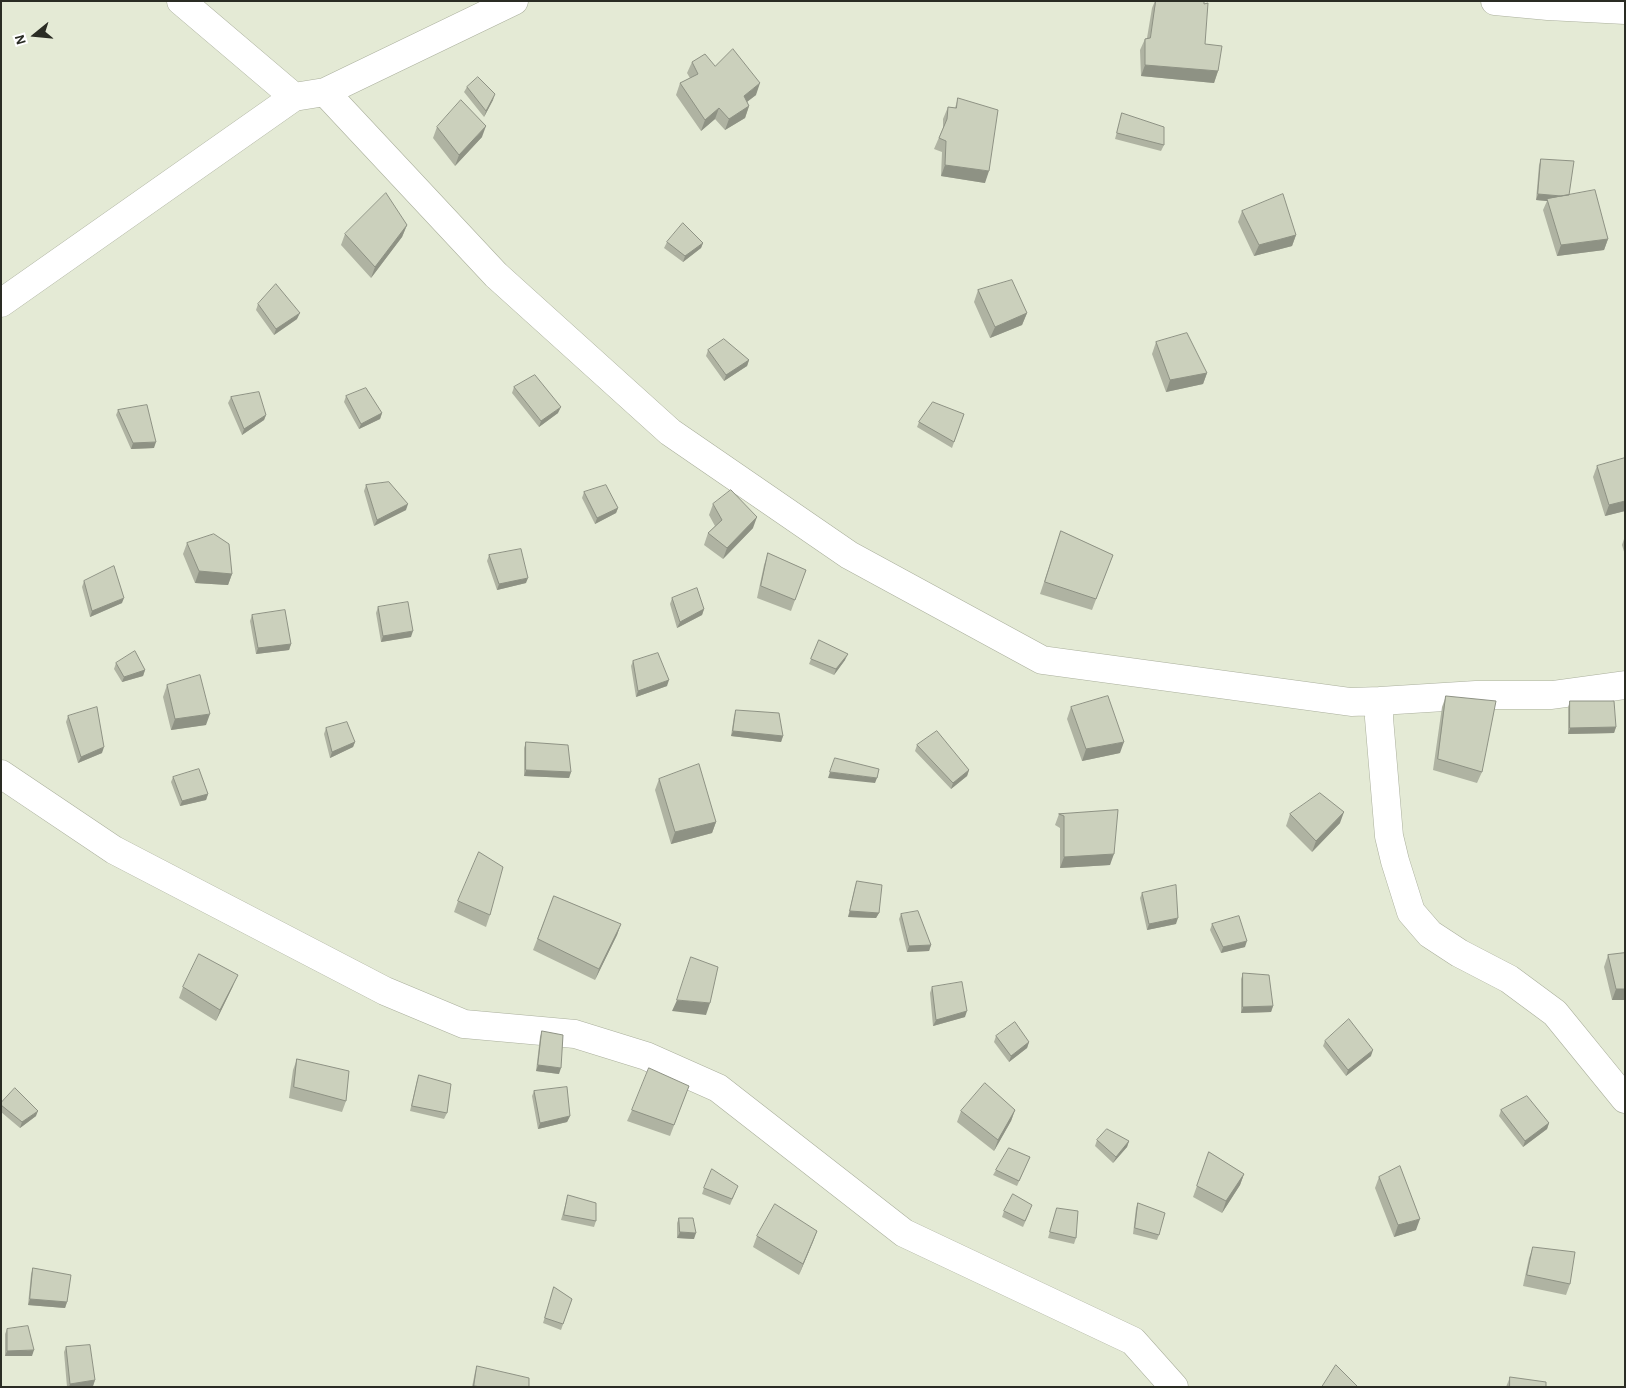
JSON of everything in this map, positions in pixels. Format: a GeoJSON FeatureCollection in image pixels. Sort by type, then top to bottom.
{"type":"FeatureCollection","features":[{"type":"Feature","properties":{"kind":"street"},"geometry":{"type":"LineString","coordinates":[[181,1],[294,97]]}},
{"type":"Feature","properties":{"kind":"street"},"geometry":{"type":"LineString","coordinates":[[1,303],[294,97],[325,92],[514,1]]}},
{"type":"Feature","properties":{"kind":"street"},"geometry":{"type":"LineString","coordinates":[[1494,1],[1625,10]]}},
{"type":"Feature","properties":{"kind":"street"},"geometry":{"type":"LineString","coordinates":[[325,92],[496,275],[670,432],[849,555],[1042,660],[1350,702],[1476,695],[1552,695],[1625,685]]}},
{"type":"Feature","properties":{"kind":"street"},"geometry":{"type":"LineString","coordinates":[[1380,701],[1379,718],[1390,836],[1395,861],[1411,912],[1430,934],[1459,953],[1509,979],[1555,1013],[1625,1098]]}},
{"type":"Feature","properties":{"kind":"street"},"geometry":{"type":"LineString","coordinates":[[1,774],[114,850],[385,991],[464,1024],[575,1034],[646,1056],[718,1088],[904,1233],[1133,1341],[1174,1387]]}},
{"type":"Feature","properties":{"kind":"building"},"geometry":{"type":"Polygon","coordinates":[[[1156,1],[1204,1],[1204,4],[1208,3],[1205,44],[1222,46],[1218,71],[1145,65],[1145,39],[1150,38],[1156,1]]]}},
{"type":"Feature","properties":{"kind":"building"},"geometry":{"type":"Polygon","coordinates":[[[733,49],[760,83],[744,96],[749,106],[729,119],[719,108],[705,120],[680,83],[698,74],[692,62],[705,54],[715,66],[733,49]]]}},
{"type":"Feature","properties":{"kind":"building"},"geometry":{"type":"Polygon","coordinates":[[[478,77],[495,94],[486,111],[467,87],[478,77]]]}},
{"type":"Feature","properties":{"kind":"building"},"geometry":{"type":"Polygon","coordinates":[[[958,98],[998,110],[989,171],[945,165],[946,141],[939,138],[947,119],[948,107],[956,108],[958,98]]]}},
{"type":"Feature","properties":{"kind":"building"},"geometry":{"type":"Polygon","coordinates":[[[461,100],[486,126],[459,155],[437,127],[461,100]]]}},
{"type":"Feature","properties":{"kind":"building"},"geometry":{"type":"Polygon","coordinates":[[[1122,113],[1164,127],[1164,145],[1117,133],[1122,113]]]}},
{"type":"Feature","properties":{"kind":"building"},"geometry":{"type":"Polygon","coordinates":[[[1541,159],[1574,161],[1569,195],[1538,194],[1541,159]]]}},
{"type":"Feature","properties":{"kind":"building"},"geometry":{"type":"Polygon","coordinates":[[[1595,190],[1608,239],[1561,245],[1547,199],[1595,190]]]}},
{"type":"Feature","properties":{"kind":"building"},"geometry":{"type":"Polygon","coordinates":[[[386,193],[407,225],[375,267],[345,234],[386,193]]]}},
{"type":"Feature","properties":{"kind":"building"},"geometry":{"type":"Polygon","coordinates":[[[1283,194],[1296,235],[1259,245],[1242,211],[1283,194]]]}},
{"type":"Feature","properties":{"kind":"building"},"geometry":{"type":"Polygon","coordinates":[[[683,223],[703,243],[685,256],[667,242],[683,223]]]}},
{"type":"Feature","properties":{"kind":"building"},"geometry":{"type":"Polygon","coordinates":[[[1012,280],[1027,313],[995,327],[978,290],[1012,280]]]}},
{"type":"Feature","properties":{"kind":"building"},"geometry":{"type":"Polygon","coordinates":[[[276,284],[300,313],[276,329],[258,304],[276,284]]]}},
{"type":"Feature","properties":{"kind":"building"},"geometry":{"type":"Polygon","coordinates":[[[1187,333],[1207,373],[1170,380],[1156,342],[1187,333]]]}},
{"type":"Feature","properties":{"kind":"building"},"geometry":{"type":"Polygon","coordinates":[[[724,339],[749,360],[726,375],[708,350],[724,339]]]}},
{"type":"Feature","properties":{"kind":"building"},"geometry":{"type":"Polygon","coordinates":[[[535,375],[561,407],[541,421],[514,387],[535,375]]]}},
{"type":"Feature","properties":{"kind":"building"},"geometry":{"type":"Polygon","coordinates":[[[366,388],[382,413],[361,424],[346,396],[366,388]]]}},
{"type":"Feature","properties":{"kind":"building"},"geometry":{"type":"Polygon","coordinates":[[[259,392],[266,415],[244,429],[231,397],[259,392]]]}},
{"type":"Feature","properties":{"kind":"building"},"geometry":{"type":"Polygon","coordinates":[[[933,402],[964,414],[954,442],[919,422],[933,402]]]}},
{"type":"Feature","properties":{"kind":"building"},"geometry":{"type":"Polygon","coordinates":[[[147,405],[156,442],[133,443],[118,410],[147,405]]]}},
{"type":"Feature","properties":{"kind":"building"},"geometry":{"type":"Polygon","coordinates":[[[1625,458],[1625,501],[1609,505],[1597,466],[1625,458]]]}},
{"type":"Feature","properties":{"kind":"building"},"geometry":{"type":"Polygon","coordinates":[[[389,482],[408,504],[377,520],[366,485],[389,482]]]}},
{"type":"Feature","properties":{"kind":"building"},"geometry":{"type":"Polygon","coordinates":[[[606,485],[618,508],[597,518],[584,492],[606,485]]]}},
{"type":"Feature","properties":{"kind":"building"},"geometry":{"type":"Polygon","coordinates":[[[731,490],[757,517],[727,548],[708,533],[722,520],[713,504],[731,490]]]}},
{"type":"Feature","properties":{"kind":"building"},"geometry":{"type":"Polygon","coordinates":[[[1061,531],[1113,555],[1096,599],[1045,582],[1061,531]]]}},
{"type":"Feature","properties":{"kind":"building"},"geometry":{"type":"Polygon","coordinates":[[[214,534],[229,544],[232,574],[199,571],[187,543],[214,534]]]}},
{"type":"Feature","properties":{"kind":"building"},"geometry":{"type":"Polygon","coordinates":[[[521,549],[528,578],[499,584],[489,555],[521,549]]]}},
{"type":"Feature","properties":{"kind":"building"},"geometry":{"type":"Polygon","coordinates":[[[768,553],[806,570],[795,600],[761,586],[768,553]]]}},
{"type":"Feature","properties":{"kind":"building"},"geometry":{"type":"Polygon","coordinates":[[[114,566],[124,598],[92,611],[84,581],[114,566]]]}},
{"type":"Feature","properties":{"kind":"building"},"geometry":{"type":"Polygon","coordinates":[[[697,588],[704,609],[680,622],[672,598],[697,588]]]}},
{"type":"Feature","properties":{"kind":"building"},"geometry":{"type":"Polygon","coordinates":[[[408,602],[413,631],[383,636],[378,607],[408,602]]]}},
{"type":"Feature","properties":{"kind":"building"},"geometry":{"type":"Polygon","coordinates":[[[285,610],[291,644],[258,648],[252,615],[285,610]]]}},
{"type":"Feature","properties":{"kind":"building"},"geometry":{"type":"Polygon","coordinates":[[[819,640],[848,654],[836,669],[811,659],[819,640]]]}},
{"type":"Feature","properties":{"kind":"building"},"geometry":{"type":"Polygon","coordinates":[[[135,651],[145,670],[124,677],[116,663],[135,651]]]}},
{"type":"Feature","properties":{"kind":"building"},"geometry":{"type":"Polygon","coordinates":[[[658,653],[669,680],[638,691],[633,661],[658,653]]]}},
{"type":"Feature","properties":{"kind":"building"},"geometry":{"type":"Polygon","coordinates":[[[200,675],[210,714],[175,719],[167,685],[200,675]]]}},
{"type":"Feature","properties":{"kind":"building"},"geometry":{"type":"Polygon","coordinates":[[[1108,696],[1124,742],[1086,749],[1071,707],[1108,696]]]}},
{"type":"Feature","properties":{"kind":"building"},"geometry":{"type":"Polygon","coordinates":[[[1446,696],[1496,701],[1482,772],[1438,759],[1446,696]]]}},
{"type":"Feature","properties":{"kind":"building"},"geometry":{"type":"Polygon","coordinates":[[[1570,701],[1614,701],[1616,727],[1570,728],[1570,701]]]}},
{"type":"Feature","properties":{"kind":"building"},"geometry":{"type":"Polygon","coordinates":[[[97,707],[104,747],[81,757],[68,716],[97,707]]]}},
{"type":"Feature","properties":{"kind":"building"},"geometry":{"type":"Polygon","coordinates":[[[736,710],[779,713],[783,736],[733,731],[736,710]]]}},
{"type":"Feature","properties":{"kind":"building"},"geometry":{"type":"Polygon","coordinates":[[[347,722],[355,742],[332,752],[326,728],[347,722]]]}},
{"type":"Feature","properties":{"kind":"building"},"geometry":{"type":"Polygon","coordinates":[[[937,731],[969,770],[953,783],[917,745],[937,731]]]}},
{"type":"Feature","properties":{"kind":"building"},"geometry":{"type":"Polygon","coordinates":[[[526,742],[568,745],[571,772],[526,770],[526,742]]]}},
{"type":"Feature","properties":{"kind":"building"},"geometry":{"type":"Polygon","coordinates":[[[835,758],[879,769],[877,778],[830,772],[835,758]]]}},
{"type":"Feature","properties":{"kind":"building"},"geometry":{"type":"Polygon","coordinates":[[[699,764],[716,822],[675,832],[659,779],[699,764]]]}},
{"type":"Feature","properties":{"kind":"building"},"geometry":{"type":"Polygon","coordinates":[[[199,769],[208,794],[182,801],[173,777],[199,769]]]}},
{"type":"Feature","properties":{"kind":"building"},"geometry":{"type":"Polygon","coordinates":[[[1320,793],[1344,812],[1316,841],[1290,814],[1320,793]]]}},
{"type":"Feature","properties":{"kind":"building"},"geometry":{"type":"Polygon","coordinates":[[[1118,810],[1114,854],[1064,857],[1064,816],[1059,814],[1118,810]]]}},
{"type":"Feature","properties":{"kind":"building"},"geometry":{"type":"Polygon","coordinates":[[[479,852],[503,867],[490,915],[458,901],[479,852]]]}},
{"type":"Feature","properties":{"kind":"building"},"geometry":{"type":"Polygon","coordinates":[[[857,881],[882,885],[879,913],[850,911],[857,881]]]}},
{"type":"Feature","properties":{"kind":"building"},"geometry":{"type":"Polygon","coordinates":[[[1176,885],[1178,918],[1149,924],[1142,893],[1176,885]]]}},
{"type":"Feature","properties":{"kind":"building"},"geometry":{"type":"Polygon","coordinates":[[[554,896],[621,924],[599,969],[538,939],[554,896]]]}},
{"type":"Feature","properties":{"kind":"building"},"geometry":{"type":"Polygon","coordinates":[[[918,911],[931,945],[909,946],[901,914],[918,911]]]}},
{"type":"Feature","properties":{"kind":"building"},"geometry":{"type":"Polygon","coordinates":[[[1239,916],[1247,941],[1223,947],[1212,924],[1239,916]]]}},
{"type":"Feature","properties":{"kind":"building"},"geometry":{"type":"Polygon","coordinates":[[[1625,953],[1625,989],[1616,989],[1608,955],[1625,953]]]}},
{"type":"Feature","properties":{"kind":"building"},"geometry":{"type":"Polygon","coordinates":[[[199,954],[238,975],[220,1010],[183,987],[199,954]]]}},
{"type":"Feature","properties":{"kind":"building"},"geometry":{"type":"Polygon","coordinates":[[[691,957],[718,967],[710,1003],[677,1000],[691,957]]]}},
{"type":"Feature","properties":{"kind":"building"},"geometry":{"type":"Polygon","coordinates":[[[1243,973],[1269,975],[1273,1006],[1243,1007],[1243,973]]]}},
{"type":"Feature","properties":{"kind":"building"},"geometry":{"type":"Polygon","coordinates":[[[962,982],[967,1011],[936,1020],[932,987],[962,982]]]}},
{"type":"Feature","properties":{"kind":"building"},"geometry":{"type":"Polygon","coordinates":[[[1349,1019],[1373,1050],[1348,1070],[1325,1041],[1349,1019]]]}},
{"type":"Feature","properties":{"kind":"building"},"geometry":{"type":"Polygon","coordinates":[[[1015,1022],[1029,1042],[1011,1056],[996,1036],[1015,1022]]]}},
{"type":"Feature","properties":{"kind":"building"},"geometry":{"type":"Polygon","coordinates":[[[542,1031],[563,1035],[561,1068],[538,1065],[542,1031]]]}},
{"type":"Feature","properties":{"kind":"building"},"geometry":{"type":"Polygon","coordinates":[[[297,1059],[349,1071],[346,1101],[294,1087],[297,1059]]]}},
{"type":"Feature","properties":{"kind":"building"},"geometry":{"type":"Polygon","coordinates":[[[649,1068],[689,1086],[674,1125],[632,1110],[649,1068]]]}},
{"type":"Feature","properties":{"kind":"building"},"geometry":{"type":"Polygon","coordinates":[[[419,1075],[451,1084],[447,1113],[412,1106],[419,1075]]]}},
{"type":"Feature","properties":{"kind":"building"},"geometry":{"type":"Polygon","coordinates":[[[985,1083],[1015,1110],[998,1140],[961,1111],[985,1083]]]}},
{"type":"Feature","properties":{"kind":"building"},"geometry":{"type":"Polygon","coordinates":[[[567,1087],[570,1116],[540,1123],[534,1091],[567,1087]]]}},
{"type":"Feature","properties":{"kind":"building"},"geometry":{"type":"Polygon","coordinates":[[[15,1088],[38,1111],[22,1122],[1,1105],[15,1088]]]}},
{"type":"Feature","properties":{"kind":"building"},"geometry":{"type":"Polygon","coordinates":[[[1527,1096],[1549,1123],[1525,1141],[1501,1110],[1527,1096]]]}},
{"type":"Feature","properties":{"kind":"building"},"geometry":{"type":"Polygon","coordinates":[[[1107,1129],[1129,1141],[1116,1157],[1097,1140],[1107,1129]]]}},
{"type":"Feature","properties":{"kind":"building"},"geometry":{"type":"Polygon","coordinates":[[[1009,1148],[1030,1157],[1019,1181],[996,1170],[1009,1148]]]}},
{"type":"Feature","properties":{"kind":"building"},"geometry":{"type":"Polygon","coordinates":[[[1209,1152],[1244,1174],[1226,1201],[1197,1186],[1209,1152]]]}},
{"type":"Feature","properties":{"kind":"building"},"geometry":{"type":"Polygon","coordinates":[[[1400,1166],[1420,1219],[1398,1225],[1379,1177],[1400,1166]]]}},
{"type":"Feature","properties":{"kind":"building"},"geometry":{"type":"Polygon","coordinates":[[[712,1169],[738,1186],[732,1199],[704,1188],[712,1169]]]}},
{"type":"Feature","properties":{"kind":"building"},"geometry":{"type":"Polygon","coordinates":[[[1013,1194],[1032,1205],[1025,1221],[1004,1211],[1013,1194]]]}},
{"type":"Feature","properties":{"kind":"building"},"geometry":{"type":"Polygon","coordinates":[[[568,1195],[596,1203],[596,1221],[564,1215],[568,1195]]]}},
{"type":"Feature","properties":{"kind":"building"},"geometry":{"type":"Polygon","coordinates":[[[1138,1203],[1165,1213],[1159,1235],[1135,1228],[1138,1203]]]}},
{"type":"Feature","properties":{"kind":"building"},"geometry":{"type":"Polygon","coordinates":[[[775,1204],[817,1231],[803,1264],[757,1236],[775,1204]]]}},
{"type":"Feature","properties":{"kind":"building"},"geometry":{"type":"Polygon","coordinates":[[[1057,1208],[1078,1211],[1076,1238],[1050,1232],[1057,1208]]]}},
{"type":"Feature","properties":{"kind":"building"},"geometry":{"type":"Polygon","coordinates":[[[679,1218],[693,1218],[696,1233],[680,1232],[679,1218]]]}},
{"type":"Feature","properties":{"kind":"building"},"geometry":{"type":"Polygon","coordinates":[[[1533,1247],[1575,1252],[1570,1284],[1527,1275],[1533,1247]]]}},
{"type":"Feature","properties":{"kind":"building"},"geometry":{"type":"Polygon","coordinates":[[[33,1268],[71,1275],[67,1302],[30,1299],[33,1268]]]}},
{"type":"Feature","properties":{"kind":"building"},"geometry":{"type":"Polygon","coordinates":[[[554,1287],[572,1299],[563,1324],[545,1318],[554,1287]]]}},
{"type":"Feature","properties":{"kind":"building"},"geometry":{"type":"Polygon","coordinates":[[[28,1326],[34,1350],[7,1351],[7,1329],[28,1326]]]}},
{"type":"Feature","properties":{"kind":"building"},"geometry":{"type":"Polygon","coordinates":[[[90,1345],[95,1380],[70,1384],[66,1347],[90,1345]]]}},
{"type":"Feature","properties":{"kind":"building"},"geometry":{"type":"Polygon","coordinates":[[[1336,1365],[1358,1387],[1322,1387],[1336,1365]]]}},
{"type":"Feature","properties":{"kind":"building"},"geometry":{"type":"Polygon","coordinates":[[[477,1366],[529,1378],[529,1387],[474,1386],[477,1366]]]}},
{"type":"Feature","properties":{"kind":"building"},"geometry":{"type":"Polygon","coordinates":[[[1510,1377],[1546,1382],[1546,1387],[1510,1387],[1510,1377]]]}}]}
